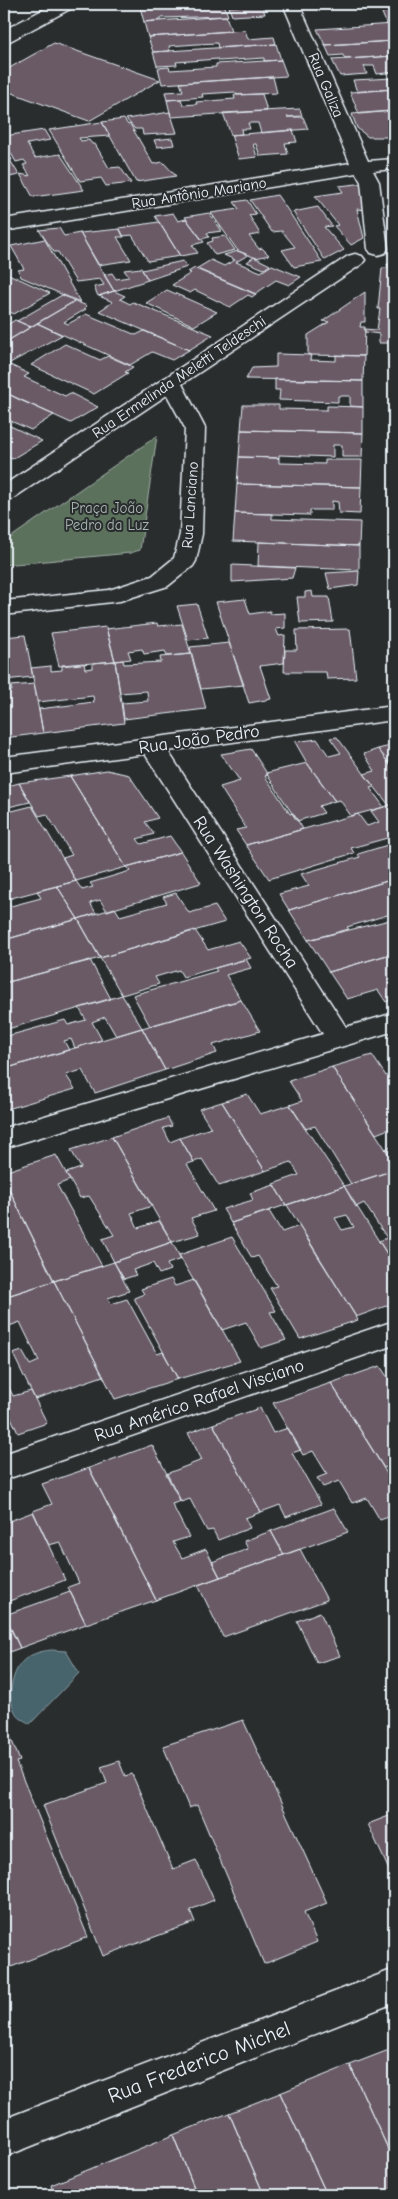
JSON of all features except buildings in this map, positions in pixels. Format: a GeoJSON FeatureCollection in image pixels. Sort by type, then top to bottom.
{"type":"FeatureCollection","features":[{"type":"Feature","properties":{"kind":"street"},"geometry":{"type":"LineString","coordinates":[[4,37],[66,4]]}},
{"type":"Feature","properties":{"kind":"street","name":"Rua Galiza"},"geometry":{"type":"LineString","coordinates":[[291,4],[361,167],[370,182],[378,249]]}},
{"type":"Feature","properties":{"kind":"street","name":"Rua Antônio Mariano"},"geometry":{"type":"LineString","coordinates":[[4,224],[361,167],[394,164]]}},
{"type":"Feature","properties":{"kind":"street","name":"Rua Ermelinda Meletti Teldeschi"},"geometry":{"type":"LineString","coordinates":[[4,494],[355,260]]}},
{"type":"Feature","properties":{"kind":"street","name":"Rua Lanciano"},"geometry":{"type":"LineString","coordinates":[[4,608],[112,596],[160,581],[185,561],[191,534],[195,428],[171,384]]}},
{"type":"Feature","properties":{"kind":"street","name":"Rua João Pedro"},"geometry":{"type":"LineString","coordinates":[[4,765],[394,713]]}},
{"type":"Feature","properties":{"kind":"street","name":"Rua Washington Rocha"},"geometry":{"type":"LineString","coordinates":[[152,745],[340,1039]]}},
{"type":"Feature","properties":{"kind":"street"},"geometry":{"type":"LineString","coordinates":[[4,1138],[394,1022]]}},
{"type":"Feature","properties":{"kind":"street","name":"Rua Américo Rafael Visciano"},"geometry":{"type":"LineString","coordinates":[[4,1467],[394,1333]]}},
{"type":"Feature","properties":{"kind":"street","name":"Rua Frederico Michel"},"geometry":{"type":"LineString","coordinates":[[4,2138],[394,1986]]}},
{"type":"Feature","properties":{"kind":"green space","name":"Praça João Pedro da Luz"},"geometry":{"type":"Polygon","coordinates":[[[157,436],[140,550],[130,553],[4,565],[4,542],[157,436]]]}},
{"type":"Feature","properties":{"kind":"water"},"geometry":{"type":"Polygon","coordinates":[[[51,1650],[66,1651],[79,1673],[30,1724],[18,1716],[14,1709],[11,1695],[13,1680],[19,1666],[28,1657],[51,1650]]]}}]}
